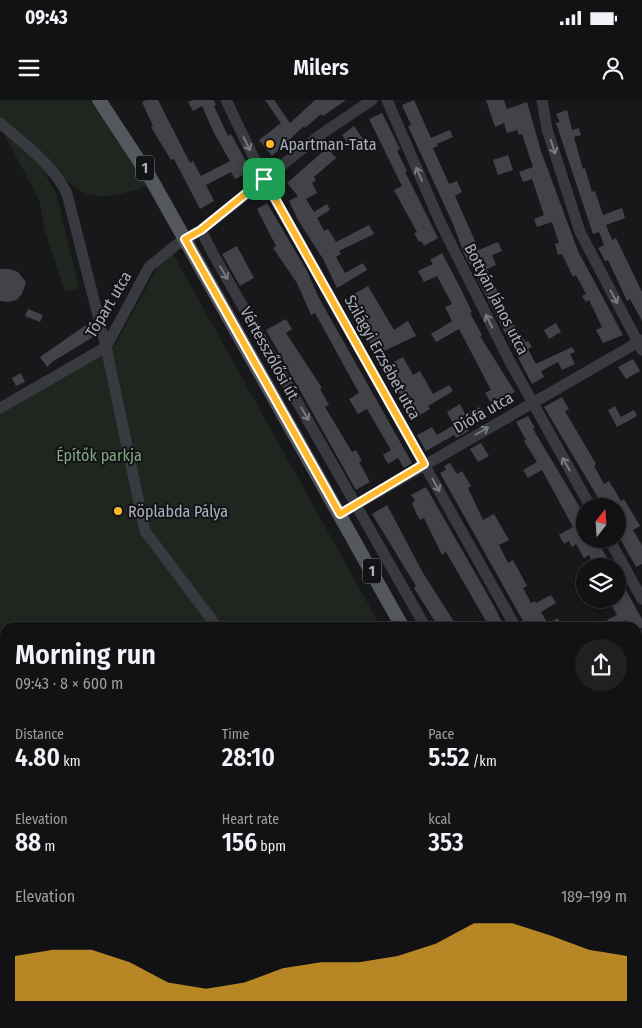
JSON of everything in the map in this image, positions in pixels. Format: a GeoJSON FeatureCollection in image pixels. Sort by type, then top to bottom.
{"type":"FeatureCollection","features":[{"type":"Feature","properties":{"kind":"main road","name":"Vértesszőlősi út"},"geometry":{"type":"LineString","coordinates":[[99,100],[152,179],[401,622]]}},
{"type":"Feature","properties":{"kind":"street","name":"Szilágyi Erzsébet utca"},"geometry":{"type":"LineString","coordinates":[[226,100],[264,179],[513,622]]}},
{"type":"Feature","properties":{"kind":"street","name":"Tópart utca"},"geometry":{"type":"LineString","coordinates":[[0,408],[106,347],[149,267],[185,239],[201,230],[339,120],[372,100]]}},
{"type":"Feature","properties":{"kind":"street","name":"Bottyán János utca"},"geometry":{"type":"LineString","coordinates":[[387,100],[441,224],[532,403],[585,498]]}},
{"type":"Feature","properties":{"kind":"street"},"geometry":{"type":"LineString","coordinates":[[542,100],[547,129],[580,232],[641,344]]}},
{"type":"Feature","properties":{"kind":"street"},"geometry":{"type":"LineString","coordinates":[[0,123],[39,157],[64,186],[106,347],[145,531],[213,622]]}},
{"type":"Feature","properties":{"kind":"street","name":"Vértesszőlősi út"},"geometry":{"type":"LineString","coordinates":[[201,230],[423,622]]}},
{"type":"Feature","properties":{"kind":"street","name":"Diófa utca"},"geometry":{"type":"LineString","coordinates":[[340,514],[532,403],[641,344]]}},
{"type":"Feature","properties":{"kind":"street"},"geometry":{"type":"LineString","coordinates":[[614,548],[642,599]]}},
{"type":"Feature","properties":{"kind":"green space"},"geometry":{"type":"Polygon","coordinates":[[[0,100],[90,100],[148,186],[109,196],[94,196],[87,194],[61,178],[46,176],[56,193],[79,288],[65,292],[44,228],[40,202],[0,126],[0,100]]]}},
{"type":"Feature","properties":{"kind":"green space","name":"Építők parkja"},"geometry":{"type":"Polygon","coordinates":[[[173,254],[378,622],[0,622],[0,413],[115,345],[158,266],[173,254]]]}},
{"type":"Feature","properties":{"kind":"building"},"geometry":{"type":"Polygon","coordinates":[[[158,100],[190,163],[193,161],[201,176],[230,161],[214,133],[202,106],[193,111],[188,102],[193,100],[214,100],[216,105],[214,106],[228,136],[231,134],[251,171],[235,179],[231,172],[206,185],[214,201],[200,209],[174,159],[171,160],[151,127],[153,126],[142,102],[158,100]]]}},
{"type":"Feature","properties":{"kind":"building"},"geometry":{"type":"Polygon","coordinates":[[[265,100],[274,100],[290,123],[315,100],[346,100],[323,116],[321,114],[305,128],[304,126],[272,156],[259,140],[281,123],[265,100]]]}},
{"type":"Feature","properties":{"kind":"building"},"geometry":{"type":"Polygon","coordinates":[[[414,100],[431,138],[450,130],[453,137],[437,144],[438,146],[433,148],[449,184],[457,181],[462,192],[455,196],[479,250],[498,242],[502,251],[492,255],[496,265],[487,269],[508,314],[525,342],[528,341],[532,347],[528,349],[536,364],[572,347],[575,352],[570,354],[575,364],[562,370],[558,362],[541,371],[544,377],[532,384],[477,279],[479,278],[473,264],[470,265],[465,256],[453,224],[408,126],[411,125],[402,105],[414,100]]]}},
{"type":"Feature","properties":{"kind":"building"},"geometry":{"type":"Polygon","coordinates":[[[486,100],[504,100],[507,109],[527,102],[541,151],[578,251],[623,335],[603,343],[596,330],[602,327],[589,300],[586,302],[582,296],[586,294],[576,275],[573,277],[562,254],[558,255],[555,244],[559,243],[552,222],[537,227],[534,219],[544,215],[532,179],[523,182],[519,172],[533,167],[522,134],[519,135],[517,130],[507,133],[504,123],[495,127],[486,100]]]}},
{"type":"Feature","properties":{"kind":"building"},"geometry":{"type":"Polygon","coordinates":[[[567,110],[572,130],[579,128],[581,135],[574,137],[583,169],[585,168],[592,192],[595,191],[603,215],[622,208],[625,218],[606,225],[612,240],[616,238],[642,292],[642,321],[630,299],[627,301],[608,260],[605,261],[598,248],[604,245],[599,232],[593,234],[556,123],[560,122],[556,114],[567,110]]]}},
{"type":"Feature","properties":{"kind":"building"},"geometry":{"type":"Polygon","coordinates":[[[382,113],[400,149],[397,151],[407,171],[405,172],[438,238],[424,246],[421,241],[419,242],[414,233],[417,232],[394,190],[402,186],[369,119],[382,113]]]}},
{"type":"Feature","properties":{"kind":"building"},"geometry":{"type":"Polygon","coordinates":[[[354,126],[363,139],[358,143],[361,146],[354,151],[342,135],[354,126]]]}},
{"type":"Feature","properties":{"kind":"building"},"geometry":{"type":"Polygon","coordinates":[[[327,148],[336,158],[314,177],[316,180],[312,183],[317,193],[306,199],[314,212],[327,204],[330,210],[317,218],[324,231],[328,229],[336,242],[369,225],[374,234],[339,251],[341,254],[336,257],[345,273],[363,263],[367,270],[337,288],[323,259],[298,220],[289,201],[298,196],[287,183],[327,148]]]}},
{"type":"Feature","properties":{"kind":"building"},"geometry":{"type":"Polygon","coordinates":[[[508,155],[513,170],[498,175],[493,160],[508,155]]]}},
{"type":"Feature","properties":{"kind":"building"},"geometry":{"type":"Polygon","coordinates":[[[267,203],[307,271],[319,298],[412,463],[404,468],[398,458],[388,464],[383,455],[391,450],[367,409],[358,414],[349,399],[359,393],[315,313],[311,315],[297,283],[273,248],[276,246],[257,209],[267,203]]]}},
{"type":"Feature","properties":{"kind":"building"},"geometry":{"type":"Polygon","coordinates":[[[237,246],[254,278],[240,286],[222,254],[237,246]]]}},
{"type":"Feature","properties":{"kind":"building"},"geometry":{"type":"Polygon","coordinates":[[[442,253],[472,312],[470,313],[482,335],[480,336],[515,392],[500,401],[499,399],[491,403],[485,393],[491,390],[459,329],[436,342],[431,334],[452,321],[445,307],[452,304],[437,276],[424,282],[418,271],[433,264],[430,260],[442,253]]]}},
{"type":"Feature","properties":{"kind":"building"},"geometry":{"type":"Polygon","coordinates":[[[0,269],[10,269],[18,272],[26,282],[22,294],[16,300],[9,302],[0,301],[0,269]]]}},
{"type":"Feature","properties":{"kind":"building"},"geometry":{"type":"Polygon","coordinates":[[[368,286],[394,330],[408,321],[416,336],[384,351],[381,346],[374,350],[344,300],[368,286]]]}},
{"type":"Feature","properties":{"kind":"building"},"geometry":{"type":"Polygon","coordinates":[[[28,309],[43,315],[40,322],[25,316],[28,309]]]}},
{"type":"Feature","properties":{"kind":"building"},"geometry":{"type":"Polygon","coordinates":[[[286,319],[292,329],[286,333],[322,388],[320,389],[329,405],[325,407],[352,452],[356,450],[362,461],[359,462],[370,482],[356,490],[266,330],[286,319]]]}},
{"type":"Feature","properties":{"kind":"building"},"geometry":{"type":"Polygon","coordinates":[[[556,323],[561,332],[549,339],[544,330],[556,323]]]}},
{"type":"Feature","properties":{"kind":"building"},"geometry":{"type":"Polygon","coordinates":[[[86,325],[93,337],[47,367],[40,357],[86,325]]]}},
{"type":"Feature","properties":{"kind":"building"},"geometry":{"type":"Polygon","coordinates":[[[403,357],[413,375],[420,371],[433,394],[449,385],[453,391],[428,406],[430,409],[411,420],[405,410],[407,408],[385,367],[403,357]]]}},
{"type":"Feature","properties":{"kind":"building"},"geometry":{"type":"Polygon","coordinates":[[[633,359],[640,371],[626,379],[618,367],[633,359]]]}},
{"type":"Feature","properties":{"kind":"building"},"geometry":{"type":"Polygon","coordinates":[[[21,373],[25,382],[16,386],[12,378],[21,373]]]}},
{"type":"Feature","properties":{"kind":"building"},"geometry":{"type":"Polygon","coordinates":[[[562,397],[569,409],[565,411],[596,464],[594,466],[604,484],[609,481],[619,498],[598,498],[544,407],[562,397]]]}},
{"type":"Feature","properties":{"kind":"building"},"geometry":{"type":"Polygon","coordinates":[[[460,404],[465,414],[479,407],[485,418],[468,428],[469,431],[456,438],[454,435],[426,451],[417,435],[432,427],[437,435],[454,425],[447,412],[460,404]]]}},
{"type":"Feature","properties":{"kind":"building"},"geometry":{"type":"Polygon","coordinates":[[[615,406],[621,417],[634,410],[637,416],[617,427],[608,410],[615,406]]]}},
{"type":"Feature","properties":{"kind":"building"},"geometry":{"type":"Polygon","coordinates":[[[528,416],[535,428],[533,429],[576,501],[576,544],[572,547],[569,541],[564,544],[559,535],[573,527],[542,470],[528,478],[523,470],[537,462],[524,441],[526,440],[516,422],[528,416]]]}},
{"type":"Feature","properties":{"kind":"building"},"geometry":{"type":"Polygon","coordinates":[[[481,443],[489,456],[478,462],[470,449],[481,443]]]}},
{"type":"Feature","properties":{"kind":"building"},"geometry":{"type":"Polygon","coordinates":[[[450,463],[457,474],[462,471],[471,486],[468,488],[483,520],[494,514],[509,540],[499,545],[508,563],[513,560],[527,586],[523,588],[531,603],[535,601],[536,603],[551,595],[556,603],[541,612],[547,622],[524,622],[440,473],[446,470],[444,466],[450,463]]]}},
{"type":"Feature","properties":{"kind":"building"},"geometry":{"type":"Polygon","coordinates":[[[426,487],[502,622],[487,622],[446,552],[442,555],[424,518],[420,520],[412,503],[415,501],[411,495],[426,487]]]}},
{"type":"Feature","properties":{"kind":"building"},"geometry":{"type":"Polygon","coordinates":[[[626,502],[640,526],[633,530],[642,545],[642,564],[636,567],[625,548],[626,502]]]}},
{"type":"Feature","properties":{"kind":"building"},"geometry":{"type":"Polygon","coordinates":[[[387,505],[423,573],[454,622],[435,622],[414,588],[416,586],[372,514],[387,505]]]}},
{"type":"Feature","properties":{"kind":"building"},"geometry":{"type":"Polygon","coordinates":[[[578,548],[601,548],[607,558],[591,558],[589,555],[584,558],[578,548]]]}},
{"type":"Feature","properties":{"kind":"building"},"geometry":{"type":"Polygon","coordinates":[[[626,590],[642,622],[626,622],[625,620],[622,622],[608,622],[607,620],[617,615],[613,608],[626,608],[626,590]]]}},
{"type":"Feature","properties":{"kind":"building"},"geometry":{"type":"Polygon","coordinates":[[[558,618],[560,622],[551,622],[558,618]]]}},
{"type":"Feature","properties":{"kind":"place","name":"Apartman-Tata"},"geometry":{"type":"Point","coordinates":[270,144]}},
{"type":"Feature","properties":{"kind":"place","name":"Röplabda Pálya"},"geometry":{"type":"Point","coordinates":[118,511]}},
{"type":"Feature","properties":{"kind":"route"},"geometry":{"type":"LineString","coordinates":[[264,179],[424,464],[340,514],[185,239],[201,230],[264,179]]}}]}
